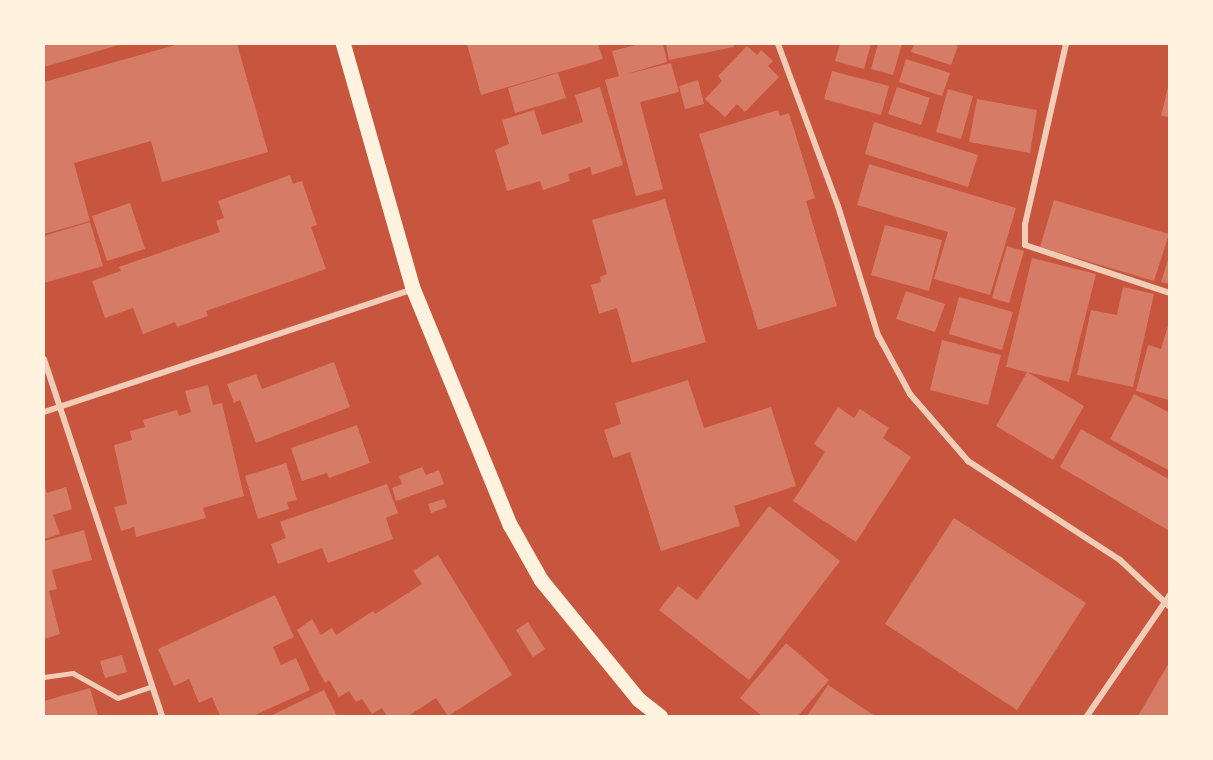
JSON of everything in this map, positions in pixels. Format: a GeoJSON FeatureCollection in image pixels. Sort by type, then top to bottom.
{"type":"FeatureCollection","features":[{"type":"Feature","properties":{"kind":"main road"},"geometry":{"type":"LineString","coordinates":[[343,44],[413,289],[510,525],[540,580],[638,699],[660,717]]}},
{"type":"Feature","properties":{"kind":"street"},"geometry":{"type":"LineString","coordinates":[[778,44],[838,206],[878,335],[909,394],[968,461],[1120,560],[1167,605]]}},
{"type":"Feature","properties":{"kind":"street"},"geometry":{"type":"LineString","coordinates":[[1066,44],[1025,224],[1025,246],[1170,293]]}},
{"type":"Feature","properties":{"kind":"street"},"geometry":{"type":"LineString","coordinates":[[44,412],[413,289]]}},
{"type":"Feature","properties":{"kind":"street"},"geometry":{"type":"LineString","coordinates":[[44,359],[162,717]]}},
{"type":"Feature","properties":{"kind":"street"},"geometry":{"type":"LineString","coordinates":[[1087,717],[1167,605],[1170,595]]}},
{"type":"Feature","properties":{"kind":"lane"},"geometry":{"type":"LineString","coordinates":[[44,677],[73,673],[118,698],[152,686]]}},
{"type":"Feature","properties":{"kind":"building"},"geometry":{"type":"Polygon","coordinates":[[[44,44],[122,44],[44,67],[44,44]]]}},
{"type":"Feature","properties":{"kind":"building"},"geometry":{"type":"Polygon","coordinates":[[[179,44],[237,44],[268,152],[162,182],[151,141],[74,163],[90,221],[44,234],[44,82],[179,44]]]}},
{"type":"Feature","properties":{"kind":"building"},"geometry":{"type":"Polygon","coordinates":[[[467,44],[598,44],[603,59],[481,95],[467,44]]]}},
{"type":"Feature","properties":{"kind":"building"},"geometry":{"type":"Polygon","coordinates":[[[640,44],[663,44],[667,62],[623,75],[671,63],[679,92],[640,102],[663,189],[636,196],[605,80],[619,76],[612,51],[640,44]]]}},
{"type":"Feature","properties":{"kind":"building"},"geometry":{"type":"Polygon","coordinates":[[[666,44],[733,44],[734,47],[669,60],[666,44]]]}},
{"type":"Feature","properties":{"kind":"building"},"geometry":{"type":"Polygon","coordinates":[[[840,44],[871,44],[864,69],[835,61],[840,44]]]}},
{"type":"Feature","properties":{"kind":"building"},"geometry":{"type":"Polygon","coordinates":[[[878,44],[902,44],[893,75],[871,69],[878,44]]]}},
{"type":"Feature","properties":{"kind":"building"},"geometry":{"type":"Polygon","coordinates":[[[914,44],[958,46],[951,65],[911,52],[914,44]]]}},
{"type":"Feature","properties":{"kind":"building"},"geometry":{"type":"Polygon","coordinates":[[[747,46],[757,55],[761,50],[773,61],[768,66],[779,77],[745,112],[737,104],[725,117],[705,99],[722,81],[718,76],[747,46]]]}},
{"type":"Feature","properties":{"kind":"building"},"geometry":{"type":"Polygon","coordinates":[[[906,59],[950,73],[942,96],[899,82],[906,59]]]}},
{"type":"Feature","properties":{"kind":"building"},"geometry":{"type":"Polygon","coordinates":[[[832,71],[889,86],[881,115],[824,99],[832,71]]]}},
{"type":"Feature","properties":{"kind":"building"},"geometry":{"type":"Polygon","coordinates":[[[558,73],[566,98],[515,113],[508,88],[558,73]]]}},
{"type":"Feature","properties":{"kind":"building"},"geometry":{"type":"Polygon","coordinates":[[[698,80],[704,104],[685,109],[679,86],[698,80]]]}},
{"type":"Feature","properties":{"kind":"building"},"geometry":{"type":"Polygon","coordinates":[[[1170,83],[1170,117],[1161,116],[1170,83]]]}},
{"type":"Feature","properties":{"kind":"building"},"geometry":{"type":"Polygon","coordinates":[[[600,87],[623,165],[592,175],[590,167],[568,174],[570,181],[543,190],[540,181],[507,191],[495,150],[509,144],[502,120],[534,110],[542,135],[583,122],[575,95],[600,87]]]}},
{"type":"Feature","properties":{"kind":"building"},"geometry":{"type":"Polygon","coordinates":[[[897,87],[930,98],[921,125],[888,114],[897,87]]]}},
{"type":"Feature","properties":{"kind":"building"},"geometry":{"type":"Polygon","coordinates":[[[948,89],[973,96],[961,139],[936,132],[948,89]]]}},
{"type":"Feature","properties":{"kind":"building"},"geometry":{"type":"Polygon","coordinates":[[[977,99],[1037,110],[1030,153],[969,142],[977,99]]]}},
{"type":"Feature","properties":{"kind":"building"},"geometry":{"type":"Polygon","coordinates":[[[778,110],[780,116],[789,113],[815,198],[806,201],[837,306],[758,330],[699,134],[778,110]]]}},
{"type":"Feature","properties":{"kind":"building"},"geometry":{"type":"Polygon","coordinates":[[[874,122],[978,155],[968,187],[865,154],[874,122]]]}},
{"type":"Feature","properties":{"kind":"building"},"geometry":{"type":"Polygon","coordinates":[[[869,164],[1016,208],[990,295],[934,279],[948,232],[857,205],[869,164]]]}},
{"type":"Feature","properties":{"kind":"building"},"geometry":{"type":"Polygon","coordinates":[[[290,175],[293,184],[302,181],[317,225],[311,227],[326,269],[206,311],[208,316],[177,327],[175,322],[143,334],[133,308],[105,318],[92,281],[121,271],[119,267],[220,232],[216,221],[224,218],[218,201],[290,175]]]}},
{"type":"Feature","properties":{"kind":"building"},"geometry":{"type":"Polygon","coordinates":[[[665,199],[706,342],[632,363],[617,308],[599,314],[591,285],[601,282],[600,277],[607,274],[592,220],[665,199]]]}},
{"type":"Feature","properties":{"kind":"building"},"geometry":{"type":"Polygon","coordinates":[[[1054,200],[1169,234],[1154,281],[1040,247],[1054,200]]]}},
{"type":"Feature","properties":{"kind":"building"},"geometry":{"type":"Polygon","coordinates":[[[130,203],[145,249],[107,261],[92,216],[130,203]]]}},
{"type":"Feature","properties":{"kind":"building"},"geometry":{"type":"Polygon","coordinates":[[[90,222],[103,266],[44,283],[44,236],[90,222]]]}},
{"type":"Feature","properties":{"kind":"building"},"geometry":{"type":"Polygon","coordinates":[[[885,225],[942,240],[929,291],[871,275],[885,225]]]}},
{"type":"Feature","properties":{"kind":"building"},"geometry":{"type":"Polygon","coordinates":[[[1007,246],[1024,251],[1009,303],[992,298],[1007,246]]]}},
{"type":"Feature","properties":{"kind":"building"},"geometry":{"type":"Polygon","coordinates":[[[1170,256],[1170,284],[1161,282],[1170,256]]]}},
{"type":"Feature","properties":{"kind":"building"},"geometry":{"type":"Polygon","coordinates":[[[1032,258],[1096,274],[1069,382],[1006,367],[1032,258]]]}},
{"type":"Feature","properties":{"kind":"building"},"geometry":{"type":"Polygon","coordinates":[[[1123,287],[1154,294],[1133,387],[1077,375],[1091,310],[1117,315],[1123,287]]]}},
{"type":"Feature","properties":{"kind":"building"},"geometry":{"type":"Polygon","coordinates":[[[906,291],[945,304],[935,332],[896,319],[906,291]]]}},
{"type":"Feature","properties":{"kind":"building"},"geometry":{"type":"Polygon","coordinates":[[[959,297],[1013,312],[1002,350],[949,334],[959,297]]]}},
{"type":"Feature","properties":{"kind":"building"},"geometry":{"type":"Polygon","coordinates":[[[1170,319],[1169,400],[1136,391],[1148,345],[1161,349],[1170,319]]]}},
{"type":"Feature","properties":{"kind":"building"},"geometry":{"type":"Polygon","coordinates":[[[942,340],[1001,355],[988,405],[930,390],[942,340]]]}},
{"type":"Feature","properties":{"kind":"building"},"geometry":{"type":"Polygon","coordinates":[[[334,362],[350,407],[256,443],[240,400],[234,403],[227,384],[256,374],[262,389],[334,362]]]}},
{"type":"Feature","properties":{"kind":"building"},"geometry":{"type":"Polygon","coordinates":[[[1027,372],[1084,406],[1053,460],[996,426],[1027,372]]]}},
{"type":"Feature","properties":{"kind":"building"},"geometry":{"type":"Polygon","coordinates":[[[688,380],[704,428],[771,407],[796,486],[734,506],[740,526],[661,551],[630,452],[613,458],[604,430],[621,424],[615,403],[688,380]]]}},
{"type":"Feature","properties":{"kind":"building"},"geometry":{"type":"Polygon","coordinates":[[[208,385],[213,405],[222,403],[244,496],[203,508],[206,518],[136,537],[134,527],[121,531],[114,507],[127,504],[114,445],[132,440],[130,431],[145,427],[143,420],[177,410],[179,416],[191,412],[185,391],[208,385]]]}},
{"type":"Feature","properties":{"kind":"building"},"geometry":{"type":"Polygon","coordinates":[[[1134,394],[1170,413],[1170,471],[1110,439],[1134,394]]]}},
{"type":"Feature","properties":{"kind":"building"},"geometry":{"type":"Polygon","coordinates":[[[838,407],[854,418],[860,409],[889,428],[883,438],[911,457],[856,542],[793,501],[825,452],[814,444],[838,407]]]}},
{"type":"Feature","properties":{"kind":"building"},"geometry":{"type":"Polygon","coordinates":[[[357,425],[370,463],[329,478],[327,473],[302,481],[291,448],[357,425]]]}},
{"type":"Feature","properties":{"kind":"building"},"geometry":{"type":"Polygon","coordinates":[[[1081,429],[1170,480],[1168,530],[1060,467],[1081,429]]]}},
{"type":"Feature","properties":{"kind":"building"},"geometry":{"type":"Polygon","coordinates":[[[286,463],[297,500],[287,502],[289,509],[258,519],[245,476],[286,463]]]}},
{"type":"Feature","properties":{"kind":"building"},"geometry":{"type":"Polygon","coordinates":[[[422,467],[426,475],[439,470],[444,484],[396,501],[392,488],[402,484],[399,476],[422,467]]]}},
{"type":"Feature","properties":{"kind":"building"},"geometry":{"type":"Polygon","coordinates":[[[44,483],[47,493],[66,487],[72,509],[53,515],[60,534],[44,539],[44,483]]]}},
{"type":"Feature","properties":{"kind":"building"},"geometry":{"type":"Polygon","coordinates":[[[387,484],[398,513],[386,518],[393,539],[328,563],[322,548],[278,564],[271,544],[286,538],[280,522],[387,484]]]}},
{"type":"Feature","properties":{"kind":"building"},"geometry":{"type":"Polygon","coordinates":[[[444,499],[447,507],[431,513],[428,504],[444,499]]]}},
{"type":"Feature","properties":{"kind":"building"},"geometry":{"type":"Polygon","coordinates":[[[769,506],[840,561],[749,680],[659,610],[678,586],[697,600],[769,506]]]}},
{"type":"Feature","properties":{"kind":"building"},"geometry":{"type":"Polygon","coordinates":[[[954,518],[1086,603],[1017,710],[885,624],[954,518]]]}},
{"type":"Feature","properties":{"kind":"building"},"geometry":{"type":"Polygon","coordinates":[[[84,530],[92,560],[52,570],[57,589],[49,591],[60,634],[44,639],[44,541],[84,530]]]}},
{"type":"Feature","properties":{"kind":"building"},"geometry":{"type":"Polygon","coordinates":[[[438,555],[512,675],[448,716],[436,698],[408,716],[387,716],[382,708],[372,714],[362,699],[356,702],[349,691],[339,697],[329,680],[325,683],[297,630],[312,619],[321,635],[332,628],[336,635],[373,611],[375,614],[422,584],[413,571],[438,555]]]}},
{"type":"Feature","properties":{"kind":"building"},"geometry":{"type":"Polygon","coordinates":[[[275,595],[294,637],[273,647],[281,665],[296,658],[310,690],[253,716],[220,716],[212,697],[199,703],[189,679],[174,686],[158,649],[275,595]]]}},
{"type":"Feature","properties":{"kind":"building"},"geometry":{"type":"Polygon","coordinates":[[[528,622],[545,649],[533,657],[516,630],[528,622]]]}},
{"type":"Feature","properties":{"kind":"building"},"geometry":{"type":"Polygon","coordinates":[[[786,643],[829,680],[798,716],[762,716],[740,698],[786,643]]]}},
{"type":"Feature","properties":{"kind":"building"},"geometry":{"type":"Polygon","coordinates":[[[122,655],[127,672],[105,678],[100,661],[122,655]]]}},
{"type":"Feature","properties":{"kind":"building"},"geometry":{"type":"Polygon","coordinates":[[[1170,661],[1170,716],[1138,716],[1170,661]]]}},
{"type":"Feature","properties":{"kind":"building"},"geometry":{"type":"Polygon","coordinates":[[[828,685],[875,716],[807,716],[828,685]]]}},
{"type":"Feature","properties":{"kind":"building"},"geometry":{"type":"Polygon","coordinates":[[[90,688],[98,716],[44,716],[44,701],[90,688]]]}},
{"type":"Feature","properties":{"kind":"building"},"geometry":{"type":"Polygon","coordinates":[[[324,690],[337,716],[270,716],[324,690]]]}}]}
